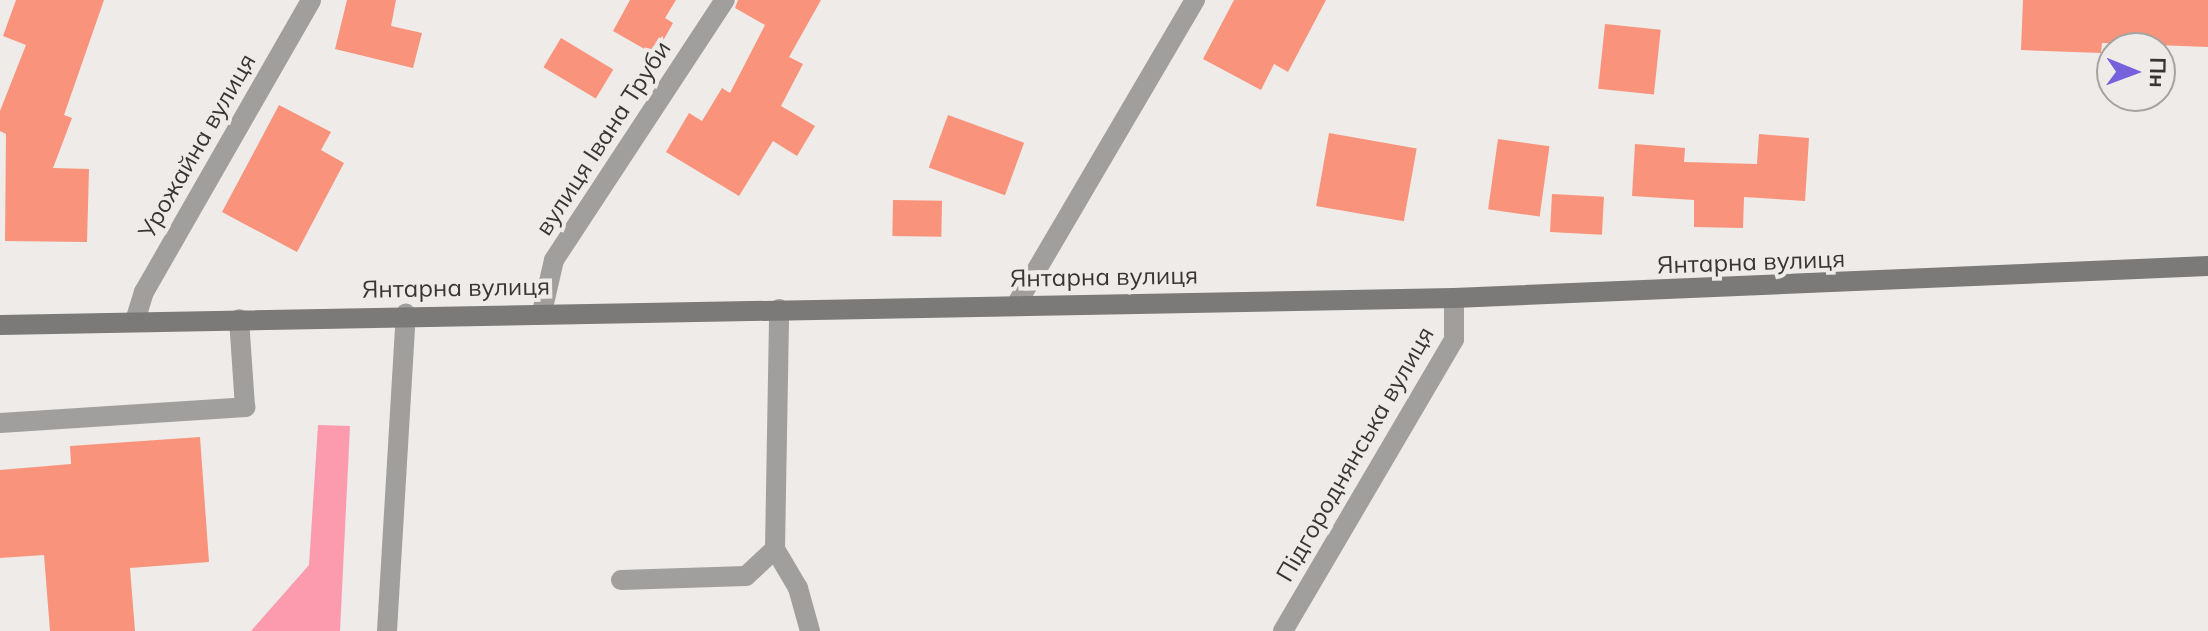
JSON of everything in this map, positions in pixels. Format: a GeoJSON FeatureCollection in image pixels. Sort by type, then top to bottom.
{"type":"FeatureCollection","features":[{"type":"Feature","properties":{"kind":"main road","name":"Янтарна вулиця"},"geometry":{"type":"LineString","coordinates":[[0,325],[406,314],[1454,298],[1841,286],[2208,266]]}},
{"type":"Feature","properties":{"kind":"street","name":"Урожайна вулиця"},"geometry":{"type":"LineString","coordinates":[[135,321],[144,292],[311,0]]}},
{"type":"Feature","properties":{"kind":"street","name":"вулиця Івана Труби"},"geometry":{"type":"LineString","coordinates":[[542,312],[554,260],[725,0]]}},
{"type":"Feature","properties":{"kind":"street"},"geometry":{"type":"LineString","coordinates":[[1016,305],[1195,0]]}},
{"type":"Feature","properties":{"kind":"street","name":"Підгороднянська вулиця"},"geometry":{"type":"LineString","coordinates":[[1283,631],[1454,339],[1454,298]]}},
{"type":"Feature","properties":{"kind":"street"},"geometry":{"type":"LineString","coordinates":[[779,309],[775,549],[798,588],[810,631]]}},
{"type":"Feature","properties":{"kind":"street"},"geometry":{"type":"LineString","coordinates":[[387,631],[406,314]]}},
{"type":"Feature","properties":{"kind":"street"},"geometry":{"type":"LineString","coordinates":[[0,423],[245,407],[239,319]]}},
{"type":"Feature","properties":{"kind":"street"},"geometry":{"type":"LineString","coordinates":[[621,580],[746,576],[775,549]]}},
{"type":"Feature","properties":{"kind":"shaded area"},"geometry":{"type":"Polygon","coordinates":[[[318,425],[350,426],[340,631],[251,631],[309,565],[318,425]]]}},
{"type":"Feature","properties":{"kind":"building"},"geometry":{"type":"Polygon","coordinates":[[[16,0],[104,0],[64,115],[72,118],[53,168],[89,169],[87,242],[5,241],[6,134],[0,131],[0,111],[26,45],[3,36],[16,0]]]}},
{"type":"Feature","properties":{"kind":"building"},"geometry":{"type":"Polygon","coordinates":[[[347,0],[396,0],[391,26],[422,33],[413,68],[335,49],[347,0]]]}},
{"type":"Feature","properties":{"kind":"building"},"geometry":{"type":"Polygon","coordinates":[[[630,0],[676,0],[665,18],[673,23],[655,55],[613,31],[630,0]]]}},
{"type":"Feature","properties":{"kind":"building"},"geometry":{"type":"Polygon","coordinates":[[[738,0],[821,0],[789,57],[803,64],[781,106],[815,126],[797,156],[773,141],[739,196],[666,152],[689,113],[702,121],[722,88],[730,93],[765,25],[735,8],[738,0]]]}},
{"type":"Feature","properties":{"kind":"building"},"geometry":{"type":"Polygon","coordinates":[[[1234,0],[1326,0],[1288,72],[1274,64],[1261,90],[1203,59],[1234,0]]]}},
{"type":"Feature","properties":{"kind":"building"},"geometry":{"type":"Polygon","coordinates":[[[2023,0],[2208,0],[2208,47],[2176,46],[2176,32],[2096,32],[2096,53],[2021,50],[2023,0]]]}},
{"type":"Feature","properties":{"kind":"building"},"geometry":{"type":"Polygon","coordinates":[[[1605,24],[1661,30],[1654,94],[1598,89],[1605,24]]]}},
{"type":"Feature","properties":{"kind":"building"},"geometry":{"type":"Polygon","coordinates":[[[561,38],[613,69],[596,99],[543,67],[561,38]]]}},
{"type":"Feature","properties":{"kind":"building"},"geometry":{"type":"Polygon","coordinates":[[[279,105],[331,132],[321,150],[344,163],[297,252],[222,212],[279,105]]]}},
{"type":"Feature","properties":{"kind":"building"},"geometry":{"type":"Polygon","coordinates":[[[948,115],[1024,143],[1005,195],[929,168],[948,115]]]}},
{"type":"Feature","properties":{"kind":"building"},"geometry":{"type":"Polygon","coordinates":[[[1329,133],[1417,148],[1404,221],[1316,206],[1329,133]]]}},
{"type":"Feature","properties":{"kind":"building"},"geometry":{"type":"Polygon","coordinates":[[[1759,134],[1809,138],[1805,201],[1744,197],[1743,228],[1694,227],[1694,200],[1632,196],[1635,144],[1685,148],[1684,162],[1757,164],[1759,134]]]}},
{"type":"Feature","properties":{"kind":"building"},"geometry":{"type":"Polygon","coordinates":[[[1498,139],[1549,146],[1540,217],[1488,209],[1498,139]]]}},
{"type":"Feature","properties":{"kind":"building"},"geometry":{"type":"Polygon","coordinates":[[[1552,194],[1604,197],[1602,235],[1550,232],[1552,194]]]}},
{"type":"Feature","properties":{"kind":"building"},"geometry":{"type":"Polygon","coordinates":[[[893,200],[942,201],[941,237],[892,236],[893,200]]]}},
{"type":"Feature","properties":{"kind":"building"},"geometry":{"type":"Polygon","coordinates":[[[200,437],[209,562],[130,568],[135,631],[50,631],[44,555],[0,558],[0,470],[71,464],[70,446],[200,437]]]}}]}
